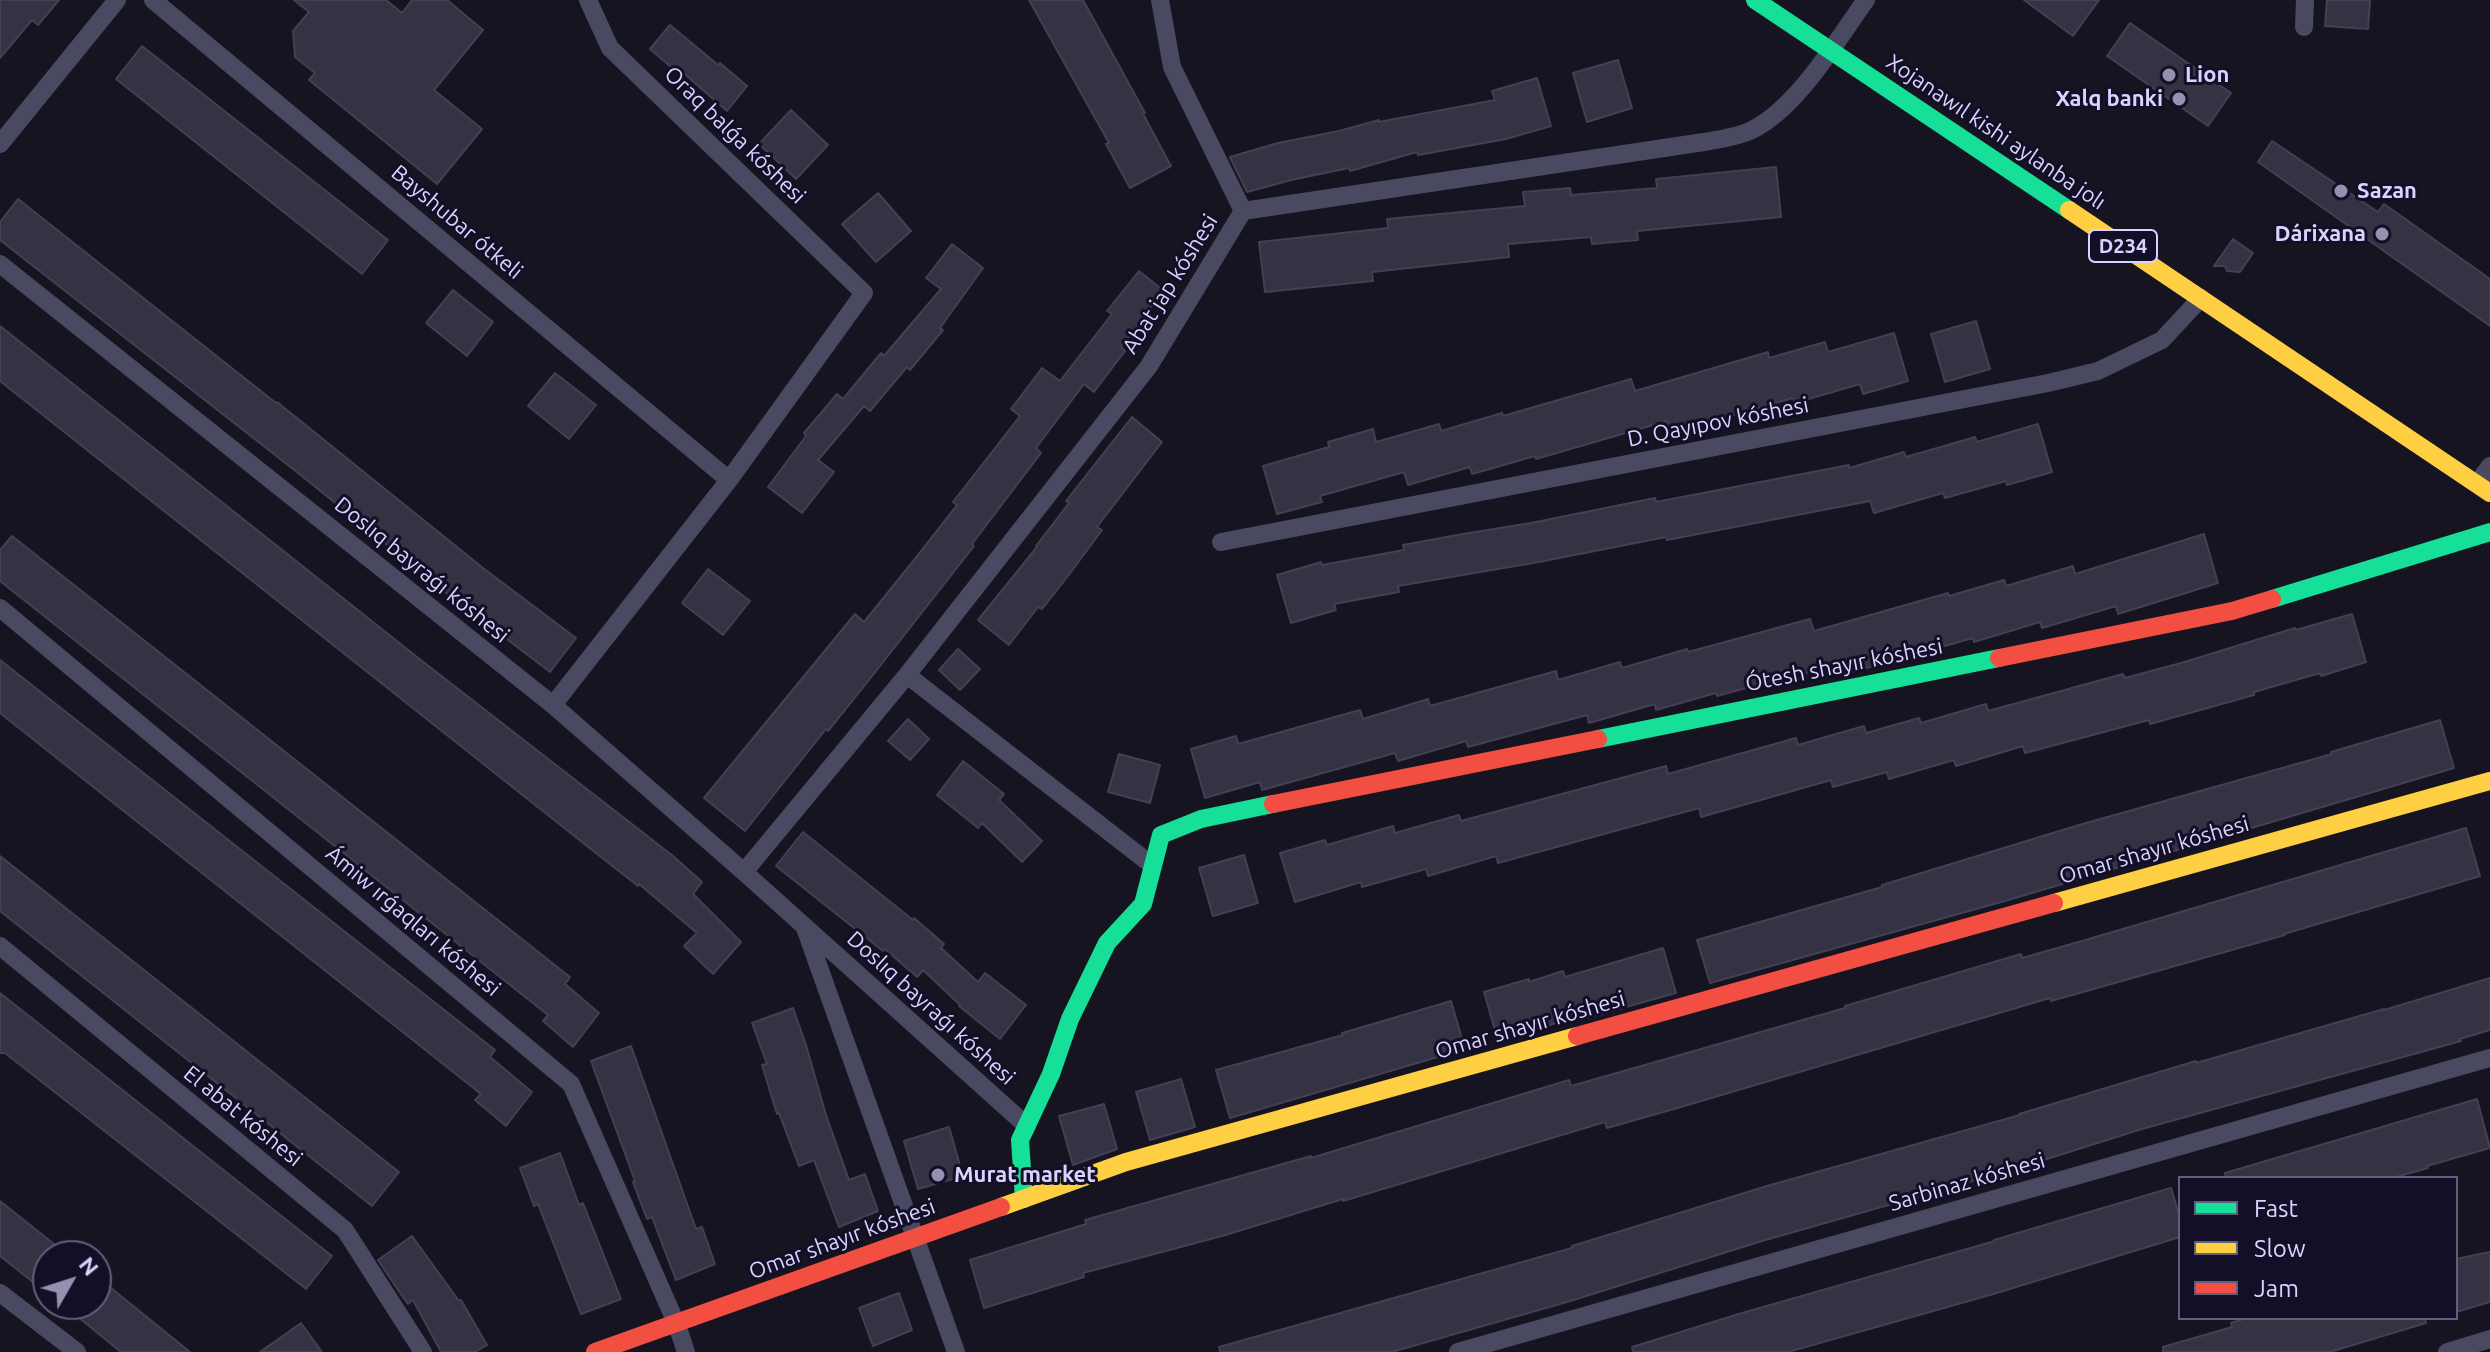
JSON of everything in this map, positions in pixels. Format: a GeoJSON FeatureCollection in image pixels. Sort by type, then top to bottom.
{"type":"FeatureCollection","features":[{"type":"Feature","properties":{"kind":"street"},"geometry":{"type":"LineString","coordinates":[[0,144],[117,0]]}},
{"type":"Feature","properties":{"kind":"street","name":"Bayshubar ótkeli"},"geometry":{"type":"LineString","coordinates":[[153,0],[729,480]]}},
{"type":"Feature","properties":{"kind":"street","name":"Oraq balǵa kóshesi"},"geometry":{"type":"LineString","coordinates":[[588,0],[610,48],[864,293],[729,480]]}},
{"type":"Feature","properties":{"kind":"street"},"geometry":{"type":"LineString","coordinates":[[1160,0],[1172,67],[1243,211]]}},
{"type":"Feature","properties":{"kind":"street","name":"Xojanawıl kishi aylanba jolı"},"geometry":{"type":"LineString","coordinates":[[1755,0],[2484,488]]}},
{"type":"Feature","properties":{"kind":"street","name":"Abat jap kóshesi"},"geometry":{"type":"LineString","coordinates":[[744,872],[907,675],[1149,366],[1243,211],[1704,142],[1749,131],[1772,119],[1796,94],[1866,0]]}},
{"type":"Feature","properties":{"kind":"street"},"geometry":{"type":"LineString","coordinates":[[2304,27],[2305,0]]}},
{"type":"Feature","properties":{"kind":"street","name":"Doslıq bayraǵı kóshesi"},"geometry":{"type":"LineString","coordinates":[[0,264],[553,705],[1027,1126]]}},
{"type":"Feature","properties":{"kind":"street","name":"D. Qayıpov kóshesi"},"geometry":{"type":"LineString","coordinates":[[1221,542],[2098,371],[2162,340],[2201,298]]}},
{"type":"Feature","properties":{"kind":"street"},"geometry":{"type":"LineString","coordinates":[[2484,488],[2490,466]]}},
{"type":"Feature","properties":{"kind":"street"},"geometry":{"type":"LineString","coordinates":[[553,705],[729,480]]}},
{"type":"Feature","properties":{"kind":"street","name":"Ótesh shayır kóshesi"},"geometry":{"type":"LineString","coordinates":[[1153,866],[1161,835],[1201,819],[2232,611],[2490,532]]}},
{"type":"Feature","properties":{"kind":"street","name":"Ámiw ırǵaqları kóshesi"},"geometry":{"type":"LineString","coordinates":[[0,608],[571,1084],[686,1352]]}},
{"type":"Feature","properties":{"kind":"street"},"geometry":{"type":"LineString","coordinates":[[907,675],[1153,866],[1143,904],[1107,943],[1070,1019],[1051,1074],[1020,1140],[1024,1199]]}},
{"type":"Feature","properties":{"kind":"street","name":"Omar shayır kóshesi"},"geometry":{"type":"LineString","coordinates":[[595,1352],[1126,1162],[2490,781]]}},
{"type":"Feature","properties":{"kind":"street","name":"Doslıq bayraǵı kóshesi"},"geometry":{"type":"LineString","coordinates":[[804,926],[956,1352]]}},
{"type":"Feature","properties":{"kind":"street","name":"El abat kóshesi"},"geometry":{"type":"LineString","coordinates":[[0,946],[345,1230],[423,1352]]}},
{"type":"Feature","properties":{"kind":"street","name":"Sarbinaz kóshesi"},"geometry":{"type":"LineString","coordinates":[[1458,1352],[2490,1058]]}},
{"type":"Feature","properties":{"kind":"street"},"geometry":{"type":"LineString","coordinates":[[0,1293],[77,1352]]}},
{"type":"Feature","properties":{"kind":"street"},"geometry":{"type":"LineString","coordinates":[[2447,1352],[2490,1339]]}},
{"type":"Feature","properties":{"kind":"building"},"geometry":{"type":"Polygon","coordinates":[[[0,0],[59,0],[38,25],[32,20],[0,58],[0,0]]]}},
{"type":"Feature","properties":{"kind":"building"},"geometry":{"type":"Polygon","coordinates":[[[294,0],[386,0],[402,13],[412,0],[447,0],[483,30],[434,90],[482,129],[437,184],[309,80],[315,73],[295,57],[293,31],[309,12],[294,0]]]}},
{"type":"Feature","properties":{"kind":"building"},"geometry":{"type":"Polygon","coordinates":[[[1029,0],[1083,0],[1171,166],[1130,188],[1106,144],[1109,143],[1029,0]]]}},
{"type":"Feature","properties":{"kind":"building"},"geometry":{"type":"Polygon","coordinates":[[[2024,0],[2099,0],[2073,36],[2024,0]]]}},
{"type":"Feature","properties":{"kind":"building"},"geometry":{"type":"Polygon","coordinates":[[[2327,0],[2370,0],[2368,29],[2325,26],[2327,0]]]}},
{"type":"Feature","properties":{"kind":"building","name":"Lion"},"geometry":{"type":"Polygon","coordinates":[[[2130,23],[2231,93],[2208,126],[2107,56],[2130,23]]]}},
{"type":"Feature","properties":{"kind":"building"},"geometry":{"type":"Polygon","coordinates":[[[670,25],[747,86],[727,111],[680,70],[678,73],[650,49],[670,25]]]}},
{"type":"Feature","properties":{"kind":"building"},"geometry":{"type":"Polygon","coordinates":[[[142,46],[388,240],[362,274],[116,79],[142,46]]]}},
{"type":"Feature","properties":{"kind":"building"},"geometry":{"type":"Polygon","coordinates":[[[1618,60],[1632,108],[1587,122],[1573,73],[1618,60]]]}},
{"type":"Feature","properties":{"kind":"building"},"geometry":{"type":"Polygon","coordinates":[[[1537,78],[1551,126],[1506,139],[1418,155],[1417,152],[1350,171],[1349,168],[1247,192],[1230,157],[1379,120],[1495,100],[1492,91],[1537,78]]]}},
{"type":"Feature","properties":{"kind":"building"},"geometry":{"type":"Polygon","coordinates":[[[791,110],[828,145],[796,179],[759,144],[791,110]]]}},
{"type":"Feature","properties":{"kind":"building"},"geometry":{"type":"Polygon","coordinates":[[[2272,141],[2378,212],[2384,204],[2490,279],[2490,326],[2258,162],[2272,141]]]}},
{"type":"Feature","properties":{"kind":"building"},"geometry":{"type":"Polygon","coordinates":[[[1776,167],[1781,217],[1637,231],[1638,240],[1592,244],[1591,237],[1508,244],[1509,257],[1372,272],[1373,281],[1265,292],[1259,242],[1388,228],[1387,219],[1525,206],[1523,192],[1570,188],[1571,195],[1657,188],[1656,179],[1776,167]]]}},
{"type":"Feature","properties":{"kind":"building"},"geometry":{"type":"Polygon","coordinates":[[[878,193],[911,231],[876,262],[842,224],[878,193]]]}},
{"type":"Feature","properties":{"kind":"building"},"geometry":{"type":"Polygon","coordinates":[[[18,199],[483,568],[576,638],[550,672],[0,240],[0,222],[18,199]]]}},
{"type":"Feature","properties":{"kind":"building"},"geometry":{"type":"Polygon","coordinates":[[[2233,239],[2253,253],[2240,272],[2227,271],[2225,266],[2214,266],[2233,239]]]}},
{"type":"Feature","properties":{"kind":"building"},"geometry":{"type":"Polygon","coordinates":[[[952,244],[983,268],[940,328],[943,330],[910,370],[907,367],[870,411],[864,406],[818,460],[834,472],[802,513],[768,487],[806,436],[804,433],[837,394],[843,399],[941,289],[926,278],[952,244]]]}},
{"type":"Feature","properties":{"kind":"building"},"geometry":{"type":"Polygon","coordinates":[[[1139,271],[1164,291],[1121,347],[1125,351],[1094,392],[1084,384],[1036,448],[1041,453],[972,544],[974,546],[745,831],[704,798],[855,614],[864,622],[918,555],[957,505],[953,502],[1020,416],[1011,409],[1042,368],[1060,381],[1112,314],[1107,311],[1139,271]]]}},
{"type":"Feature","properties":{"kind":"building"},"geometry":{"type":"Polygon","coordinates":[[[453,290],[493,322],[467,356],[426,323],[453,290]]]}},
{"type":"Feature","properties":{"kind":"building"},"geometry":{"type":"Polygon","coordinates":[[[1976,321],[1990,369],[1945,382],[1931,334],[1976,321]]]}},
{"type":"Feature","properties":{"kind":"building"},"geometry":{"type":"Polygon","coordinates":[[[0,326],[673,856],[702,882],[693,894],[741,942],[713,974],[684,946],[697,933],[639,884],[0,381],[0,326]]]}},
{"type":"Feature","properties":{"kind":"building"},"geometry":{"type":"Polygon","coordinates":[[[1894,333],[1908,381],[1863,394],[1860,384],[1795,403],[1793,398],[1671,433],[1667,421],[1536,459],[1535,456],[1472,474],[1470,467],[1408,485],[1404,472],[1320,496],[1322,502],[1277,514],[1263,466],[1329,447],[1328,442],[1373,429],[1376,442],[1439,424],[1441,431],[1631,379],[1635,391],[1768,352],[1769,358],[1825,342],[1828,352],[1894,333]]]}},
{"type":"Feature","properties":{"kind":"building"},"geometry":{"type":"Polygon","coordinates":[[[555,373],[596,405],[569,439],[528,406],[555,373]]]}},
{"type":"Feature","properties":{"kind":"building"},"geometry":{"type":"Polygon","coordinates":[[[1132,417],[1162,442],[1097,527],[1102,530],[1068,576],[1042,609],[1038,607],[1009,645],[978,620],[1037,547],[1069,503],[1066,501],[1132,417]]]}},
{"type":"Feature","properties":{"kind":"building"},"geometry":{"type":"Polygon","coordinates":[[[2038,424],[2052,472],[1945,498],[1943,493],[1874,513],[1870,501],[1667,540],[1666,537],[1398,586],[1399,592],[1334,604],[1336,610],[1291,623],[1277,575],[1321,562],[1322,565],[1404,550],[1403,545],[1655,498],[1656,502],[1849,465],[1849,468],[1904,452],[1906,457],[1975,437],[1977,442],[2038,424]]]}},
{"type":"Feature","properties":{"kind":"building"},"geometry":{"type":"Polygon","coordinates":[[[2204,534],[2218,583],[2118,614],[2116,606],[2042,628],[2040,622],[1850,673],[1846,661],[1779,681],[1717,696],[1716,693],[1656,710],[1655,704],[1589,723],[1587,715],[1468,747],[1466,741],[1398,761],[1395,753],[1262,790],[1260,782],[1205,798],[1191,749],[1236,736],[1238,744],[1360,710],[1363,719],[1428,699],[1430,706],[1556,671],[1558,680],[1620,662],[1622,668],[1810,619],[1814,631],[2004,580],[2006,586],[2073,566],[2075,574],[2204,534]]]}},
{"type":"Feature","properties":{"kind":"building"},"geometry":{"type":"Polygon","coordinates":[[[12,536],[570,977],[565,984],[599,1013],[573,1047],[543,1021],[548,1015],[0,581],[0,550],[12,536]]]}},
{"type":"Feature","properties":{"kind":"building"},"geometry":{"type":"Polygon","coordinates":[[[708,569],[750,601],[723,635],[682,603],[708,569]]]}},
{"type":"Feature","properties":{"kind":"building"},"geometry":{"type":"Polygon","coordinates":[[[2352,614],[2366,662],[2150,724],[2149,720],[2025,753],[2023,746],[1956,766],[1954,760],[1889,779],[1887,772],[1833,787],[1831,780],[1701,817],[1699,808],[1498,863],[1496,856],[1428,876],[1426,869],[1362,887],[1361,882],[1295,902],[1280,853],[1325,840],[1327,845],[1393,826],[1395,833],[1459,815],[1461,821],[1666,766],[1668,774],[1796,738],[1798,745],[1864,726],[1866,733],[1919,718],[1921,723],[1986,704],[1988,711],[2123,674],[2125,678],[2352,614]]]}},
{"type":"Feature","properties":{"kind":"building"},"geometry":{"type":"Polygon","coordinates":[[[958,649],[980,669],[960,690],[939,670],[958,649]]]}},
{"type":"Feature","properties":{"kind":"building"},"geometry":{"type":"Polygon","coordinates":[[[0,660],[495,1050],[490,1057],[532,1092],[506,1126],[475,1100],[481,1094],[0,713],[0,660]]]}},
{"type":"Feature","properties":{"kind":"building"},"geometry":{"type":"Polygon","coordinates":[[[908,719],[929,739],[910,760],[888,741],[908,719]]]}},
{"type":"Feature","properties":{"kind":"building"},"geometry":{"type":"Polygon","coordinates":[[[2440,720],[2454,768],[2005,901],[1710,983],[1697,940],[2440,720]]]}},
{"type":"Feature","properties":{"kind":"building"},"geometry":{"type":"Polygon","coordinates":[[[1119,754],[1160,765],[1150,803],[1108,792],[1119,754]]]}},
{"type":"Feature","properties":{"kind":"building"},"geometry":{"type":"Polygon","coordinates":[[[963,761],[1004,794],[999,800],[1042,841],[1022,862],[982,823],[978,828],[937,795],[963,761]]]}},
{"type":"Feature","properties":{"kind":"building"},"geometry":{"type":"Polygon","coordinates":[[[2466,828],[2480,876],[2285,935],[2051,1001],[2050,998],[1607,1128],[1605,1122],[1343,1201],[1083,1273],[1084,1277],[984,1308],[970,1260],[1086,1224],[1085,1220],[1311,1158],[1569,1080],[1571,1086],[2021,954],[2022,958],[2082,941],[2466,828]]]}},
{"type":"Feature","properties":{"kind":"building"},"geometry":{"type":"Polygon","coordinates":[[[803,832],[914,918],[944,944],[941,948],[978,982],[985,973],[1026,1005],[1000,1039],[959,1006],[923,970],[917,977],[776,866],[803,832]]]}},
{"type":"Feature","properties":{"kind":"building"},"geometry":{"type":"Polygon","coordinates":[[[1244,855],[1258,903],[1213,916],[1199,868],[1244,855]]]}},
{"type":"Feature","properties":{"kind":"building"},"geometry":{"type":"Polygon","coordinates":[[[0,856],[399,1172],[372,1206],[0,911],[0,856]]]}},
{"type":"Feature","properties":{"kind":"building"},"geometry":{"type":"Polygon","coordinates":[[[1663,948],[1676,993],[1583,1019],[1582,1015],[1498,1041],[1484,992],[1563,971],[1565,977],[1663,948]]]}},
{"type":"Feature","properties":{"kind":"building"},"geometry":{"type":"Polygon","coordinates":[[[2490,978],[2490,1030],[2461,1041],[2142,1129],[1392,1352],[1220,1352],[1219,1347],[1572,1248],[1767,1186],[2490,978]]]}},
{"type":"Feature","properties":{"kind":"building"},"geometry":{"type":"Polygon","coordinates":[[[0,993],[332,1256],[306,1289],[5,1053],[0,1053],[0,993]]]}},
{"type":"Feature","properties":{"kind":"building"},"geometry":{"type":"Polygon","coordinates":[[[1451,1001],[1465,1049],[1230,1118],[1216,1070],[1451,1001]]]}},
{"type":"Feature","properties":{"kind":"building"},"geometry":{"type":"Polygon","coordinates":[[[793,1008],[849,1180],[865,1174],[878,1211],[839,1227],[814,1160],[799,1166],[777,1114],[762,1065],[767,1064],[752,1023],[793,1008]]]}},
{"type":"Feature","properties":{"kind":"building"},"geometry":{"type":"Polygon","coordinates":[[[631,1046],[696,1229],[702,1227],[715,1264],[676,1280],[652,1217],[647,1219],[591,1061],[631,1046]]]}},
{"type":"Feature","properties":{"kind":"building"},"geometry":{"type":"Polygon","coordinates":[[[1181,1079],[1195,1127],[1150,1140],[1136,1092],[1181,1079]]]}},
{"type":"Feature","properties":{"kind":"building"},"geometry":{"type":"Polygon","coordinates":[[[2477,1099],[2490,1148],[2399,1176],[2226,1176],[2225,1173],[2477,1099]]]}},
{"type":"Feature","properties":{"kind":"building"},"geometry":{"type":"Polygon","coordinates":[[[1104,1104],[1117,1149],[1073,1165],[1059,1116],[1104,1104]]]}},
{"type":"Feature","properties":{"kind":"building"},"geometry":{"type":"Polygon","coordinates":[[[949,1127],[963,1176],[918,1189],[904,1141],[949,1127]]]}},
{"type":"Feature","properties":{"kind":"building"},"geometry":{"type":"Polygon","coordinates":[[[560,1153],[579,1205],[583,1203],[621,1299],[581,1314],[538,1204],[534,1206],[520,1168],[560,1153]]]}},
{"type":"Feature","properties":{"kind":"building"},"geometry":{"type":"Polygon","coordinates":[[[2171,1188],[2178,1211],[2178,1238],[1788,1352],[1633,1352],[1632,1347],[2171,1188]]]}},
{"type":"Feature","properties":{"kind":"building"},"geometry":{"type":"Polygon","coordinates":[[[0,1201],[49,1240],[32,1240],[32,1281],[0,1256],[0,1201]]]}},
{"type":"Feature","properties":{"kind":"building"},"geometry":{"type":"Polygon","coordinates":[[[412,1236],[461,1300],[487,1345],[475,1352],[441,1352],[413,1300],[408,1304],[396,1287],[378,1260],[412,1236]]]}},
{"type":"Feature","properties":{"kind":"building"},"geometry":{"type":"Polygon","coordinates":[[[2490,1252],[2490,1302],[2458,1311],[2458,1259],[2490,1252]]]}},
{"type":"Feature","properties":{"kind":"building"},"geometry":{"type":"Polygon","coordinates":[[[112,1289],[190,1352],[121,1352],[82,1320],[112,1320],[112,1289]]]}},
{"type":"Feature","properties":{"kind":"building"},"geometry":{"type":"Polygon","coordinates":[[[899,1293],[912,1330],[873,1346],[859,1308],[899,1293]]]}},
{"type":"Feature","properties":{"kind":"building"},"geometry":{"type":"Polygon","coordinates":[[[2241,1320],[2425,1320],[2426,1323],[2330,1352],[2163,1352],[2163,1347],[2232,1327],[2231,1323],[2241,1320]]]}},
{"type":"Feature","properties":{"kind":"building"},"geometry":{"type":"Polygon","coordinates":[[[301,1323],[322,1352],[260,1352],[301,1323]]]}},
{"type":"Feature","properties":{"kind":"traffic: fast"},"geometry":{"type":"LineString","coordinates":[[1755,0],[2069,210]]}},
{"type":"Feature","properties":{"kind":"traffic: fast"},"geometry":{"type":"LineString","coordinates":[[2272,599],[2490,532]]}},
{"type":"Feature","properties":{"kind":"traffic: fast"},"geometry":{"type":"LineString","coordinates":[[1598,739],[1999,658]]}},
{"type":"Feature","properties":{"kind":"traffic: fast"},"geometry":{"type":"LineString","coordinates":[[1024,1199],[1020,1140],[1051,1074],[1070,1019],[1107,943],[1143,904],[1161,835],[1201,819],[1273,804]]}},
{"type":"Feature","properties":{"kind":"traffic: slow"},"geometry":{"type":"LineString","coordinates":[[2069,210],[2490,493]]}},
{"type":"Feature","properties":{"kind":"traffic: slow"},"geometry":{"type":"LineString","coordinates":[[2054,903],[2490,781]]}},
{"type":"Feature","properties":{"kind":"traffic: slow"},"geometry":{"type":"LineString","coordinates":[[1001,1207],[1126,1162],[1577,1036]]}},
{"type":"Feature","properties":{"kind":"traffic: jam"},"geometry":{"type":"LineString","coordinates":[[1999,658],[2232,611],[2272,599]]}},
{"type":"Feature","properties":{"kind":"traffic: jam"},"geometry":{"type":"LineString","coordinates":[[1273,804],[1598,739]]}},
{"type":"Feature","properties":{"kind":"traffic: jam"},"geometry":{"type":"LineString","coordinates":[[1577,1036],[2054,903]]}},
{"type":"Feature","properties":{"kind":"traffic: jam"},"geometry":{"type":"LineString","coordinates":[[595,1352],[1001,1207]]}},
{"type":"Feature","properties":{"kind":"place","name":"Lion"},"geometry":{"type":"Point","coordinates":[2169,75]}},
{"type":"Feature","properties":{"kind":"place","name":"Xalq banki"},"geometry":{"type":"Point","coordinates":[2179,99]}},
{"type":"Feature","properties":{"kind":"place","name":"Sazan"},"geometry":{"type":"Point","coordinates":[2341,191]}},
{"type":"Feature","properties":{"kind":"place","name":"Dárixana"},"geometry":{"type":"Point","coordinates":[2382,234]}},
{"type":"Feature","properties":{"kind":"place","name":"Murat market"},"geometry":{"type":"Point","coordinates":[938,1175]}}]}
